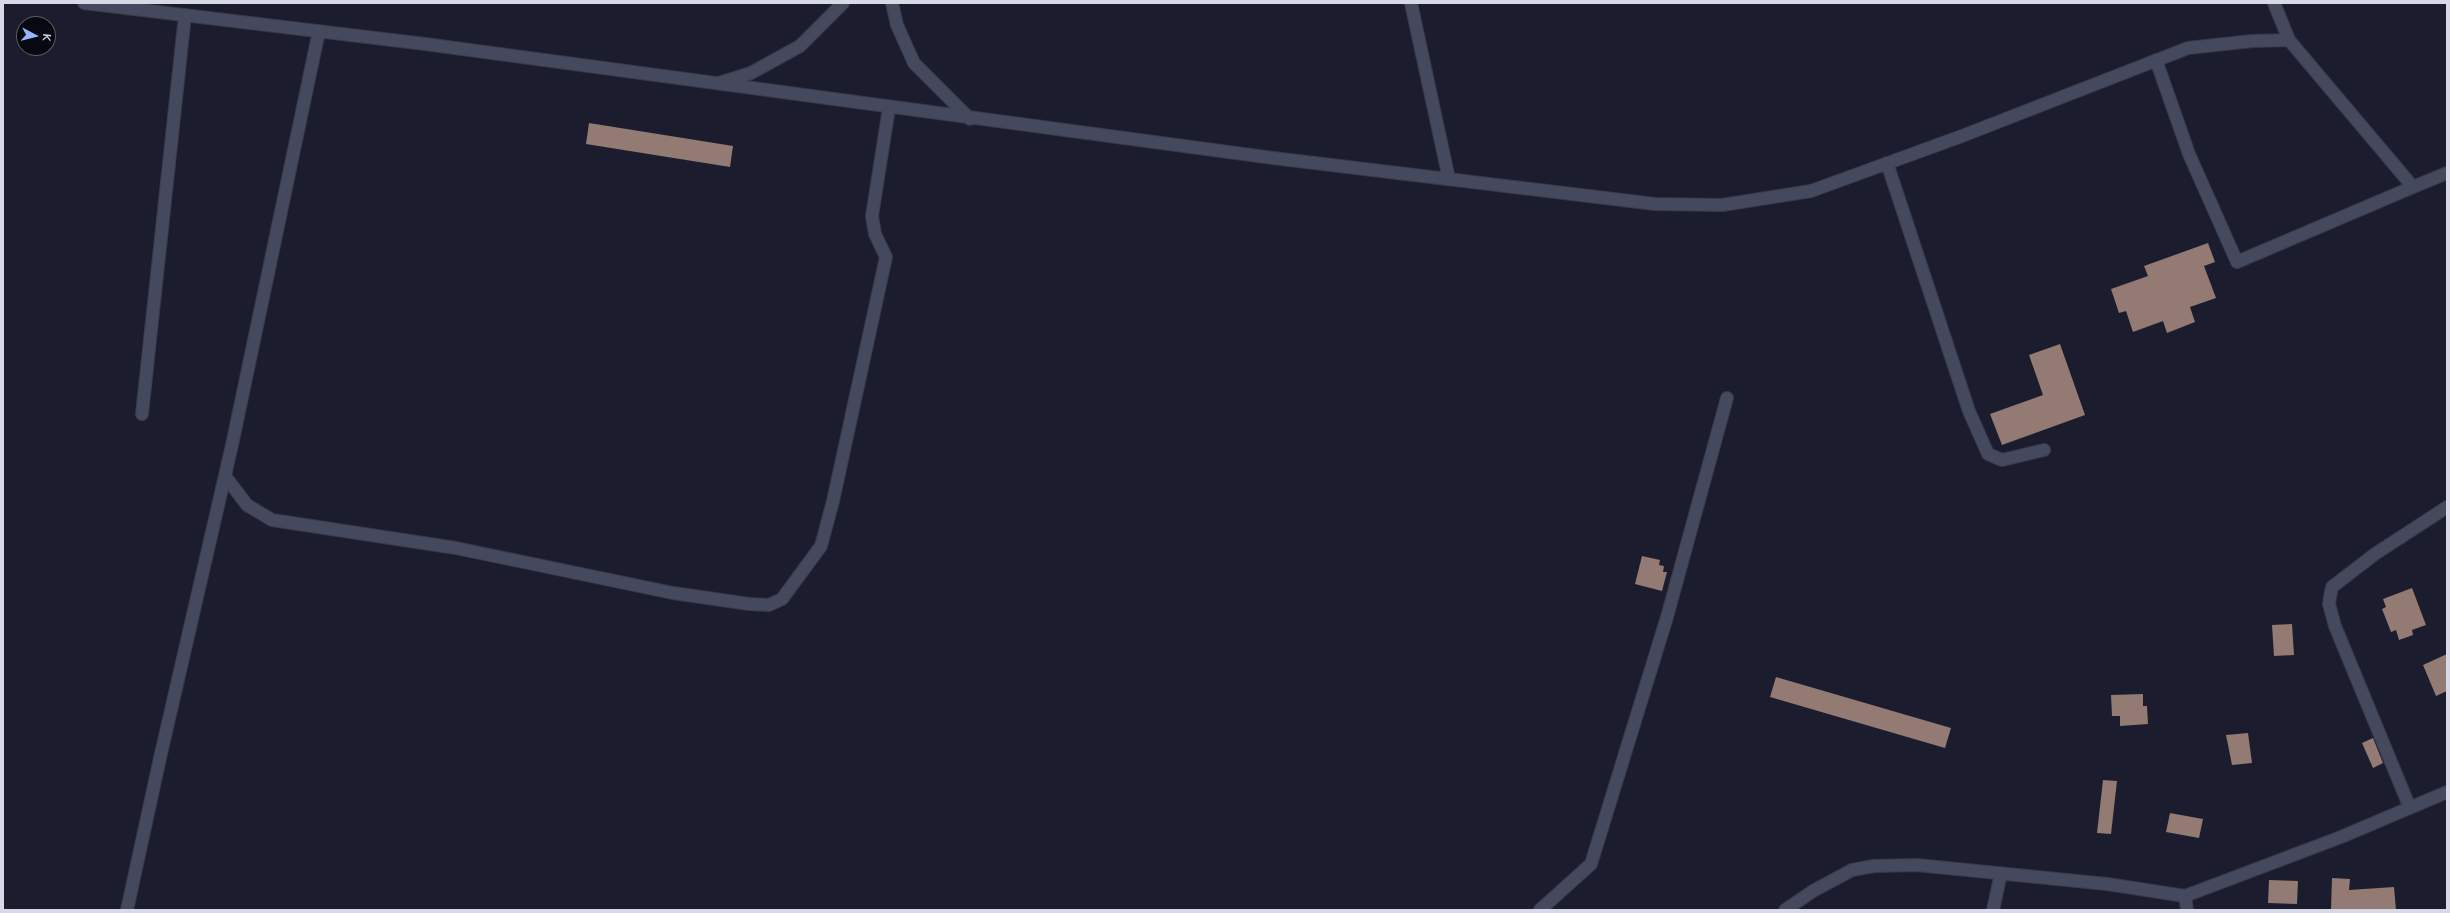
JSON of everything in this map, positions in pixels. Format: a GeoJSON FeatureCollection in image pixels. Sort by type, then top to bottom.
{"type":"FeatureCollection","features":[{"type":"Feature","properties":{"kind":"street"},"geometry":{"type":"LineString","coordinates":[[84,3],[319,31],[970,119],[1655,204],[1722,205],[1811,191],[2188,48],[2252,41],[2289,40]]}},
{"type":"Feature","properties":{"kind":"street"},"geometry":{"type":"LineString","coordinates":[[716,84],[751,73],[800,46],[843,3]]}},
{"type":"Feature","properties":{"kind":"street"},"geometry":{"type":"LineString","coordinates":[[892,3],[897,25],[914,62],[970,119]]}},
{"type":"Feature","properties":{"kind":"street"},"geometry":{"type":"LineString","coordinates":[[1411,3],[1448,179]]}},
{"type":"Feature","properties":{"kind":"street"},"geometry":{"type":"LineString","coordinates":[[2274,3],[2289,40],[2413,187]]}},
{"type":"Feature","properties":{"kind":"street"},"geometry":{"type":"LineString","coordinates":[[142,414],[185,15]]}},
{"type":"Feature","properties":{"kind":"street"},"geometry":{"type":"LineString","coordinates":[[128,910],[161,750],[225,476],[319,31]]}},
{"type":"Feature","properties":{"kind":"street"},"geometry":{"type":"LineString","coordinates":[[2156,60],[2189,154],[2237,262],[2447,173]]}},
{"type":"Feature","properties":{"kind":"street"},"geometry":{"type":"LineString","coordinates":[[225,476],[247,505],[272,520],[456,548],[673,593],[749,604],[769,605],[782,599],[821,546],[833,501],[886,257],[875,234],[872,216],[889,108]]}},
{"type":"Feature","properties":{"kind":"street"},"geometry":{"type":"LineString","coordinates":[[1887,163],[1969,411],[1988,454],[2002,460],[2044,450]]}},
{"type":"Feature","properties":{"kind":"street"},"geometry":{"type":"LineString","coordinates":[[1540,910],[1591,864],[1667,617],[1727,398]]}},
{"type":"Feature","properties":{"kind":"street"},"geometry":{"type":"LineString","coordinates":[[2410,808],[2335,626],[2329,604],[2332,587],[2375,554],[2447,507]]}},
{"type":"Feature","properties":{"kind":"street"},"geometry":{"type":"LineString","coordinates":[[1785,910],[1813,891],[1852,870],[1874,866],[1918,865],[2001,873],[2108,884],[2185,896],[2341,837],[2447,792]]}},
{"type":"Feature","properties":{"kind":"street"},"geometry":{"type":"LineString","coordinates":[[1992,910],[2001,873]]}},
{"type":"Feature","properties":{"kind":"street"},"geometry":{"type":"LineString","coordinates":[[2185,896],[2187,910]]}},
{"type":"Feature","properties":{"kind":"building"},"geometry":{"type":"Polygon","coordinates":[[[589,123],[733,146],[730,167],[586,144],[589,123]]]}},
{"type":"Feature","properties":{"kind":"building"},"geometry":{"type":"Polygon","coordinates":[[[2208,243],[2215,262],[2204,266],[2216,298],[2190,307],[2195,322],[2167,333],[2163,321],[2133,332],[2126,311],[2119,313],[2111,289],[2148,276],[2144,266],[2208,243]]]}},
{"type":"Feature","properties":{"kind":"building"},"geometry":{"type":"Polygon","coordinates":[[[2060,344],[2085,415],[2002,445],[1990,414],[2043,395],[2029,355],[2060,344]]]}},
{"type":"Feature","properties":{"kind":"building"},"geometry":{"type":"Polygon","coordinates":[[[1642,556],[1660,560],[1659,565],[1664,566],[1663,572],[1667,572],[1662,591],[1635,584],[1642,556]]]}},
{"type":"Feature","properties":{"kind":"building"},"geometry":{"type":"Polygon","coordinates":[[[2412,588],[2426,625],[2412,630],[2413,635],[2399,640],[2396,630],[2391,632],[2382,609],[2386,607],[2383,599],[2412,588]]]}},
{"type":"Feature","properties":{"kind":"building"},"geometry":{"type":"Polygon","coordinates":[[[2292,624],[2294,655],[2274,656],[2272,625],[2292,624]]]}},
{"type":"Feature","properties":{"kind":"building"},"geometry":{"type":"Polygon","coordinates":[[[2447,654],[2447,691],[2436,696],[2423,665],[2447,654]]]}},
{"type":"Feature","properties":{"kind":"building"},"geometry":{"type":"Polygon","coordinates":[[[1776,677],[1951,728],[1945,748],[1770,697],[1776,677]]]}},
{"type":"Feature","properties":{"kind":"building"},"geometry":{"type":"Polygon","coordinates":[[[2143,694],[2143,706],[2147,706],[2148,724],[2120,726],[2120,716],[2112,716],[2111,695],[2143,694]]]}},
{"type":"Feature","properties":{"kind":"building"},"geometry":{"type":"Polygon","coordinates":[[[2248,733],[2252,763],[2232,765],[2226,735],[2248,733]]]}},
{"type":"Feature","properties":{"kind":"building"},"geometry":{"type":"Polygon","coordinates":[[[2373,738],[2383,763],[2373,768],[2362,743],[2373,738]]]}},
{"type":"Feature","properties":{"kind":"building"},"geometry":{"type":"Polygon","coordinates":[[[2103,780],[2117,781],[2111,834],[2097,833],[2103,780]]]}},
{"type":"Feature","properties":{"kind":"building"},"geometry":{"type":"Polygon","coordinates":[[[2170,813],[2203,819],[2199,838],[2166,832],[2170,813]]]}},
{"type":"Feature","properties":{"kind":"building"},"geometry":{"type":"Polygon","coordinates":[[[2332,878],[2350,879],[2349,890],[2394,887],[2396,910],[2331,910],[2332,878]]]}},
{"type":"Feature","properties":{"kind":"building"},"geometry":{"type":"Polygon","coordinates":[[[2269,880],[2298,881],[2297,904],[2268,903],[2269,880]]]}}]}
